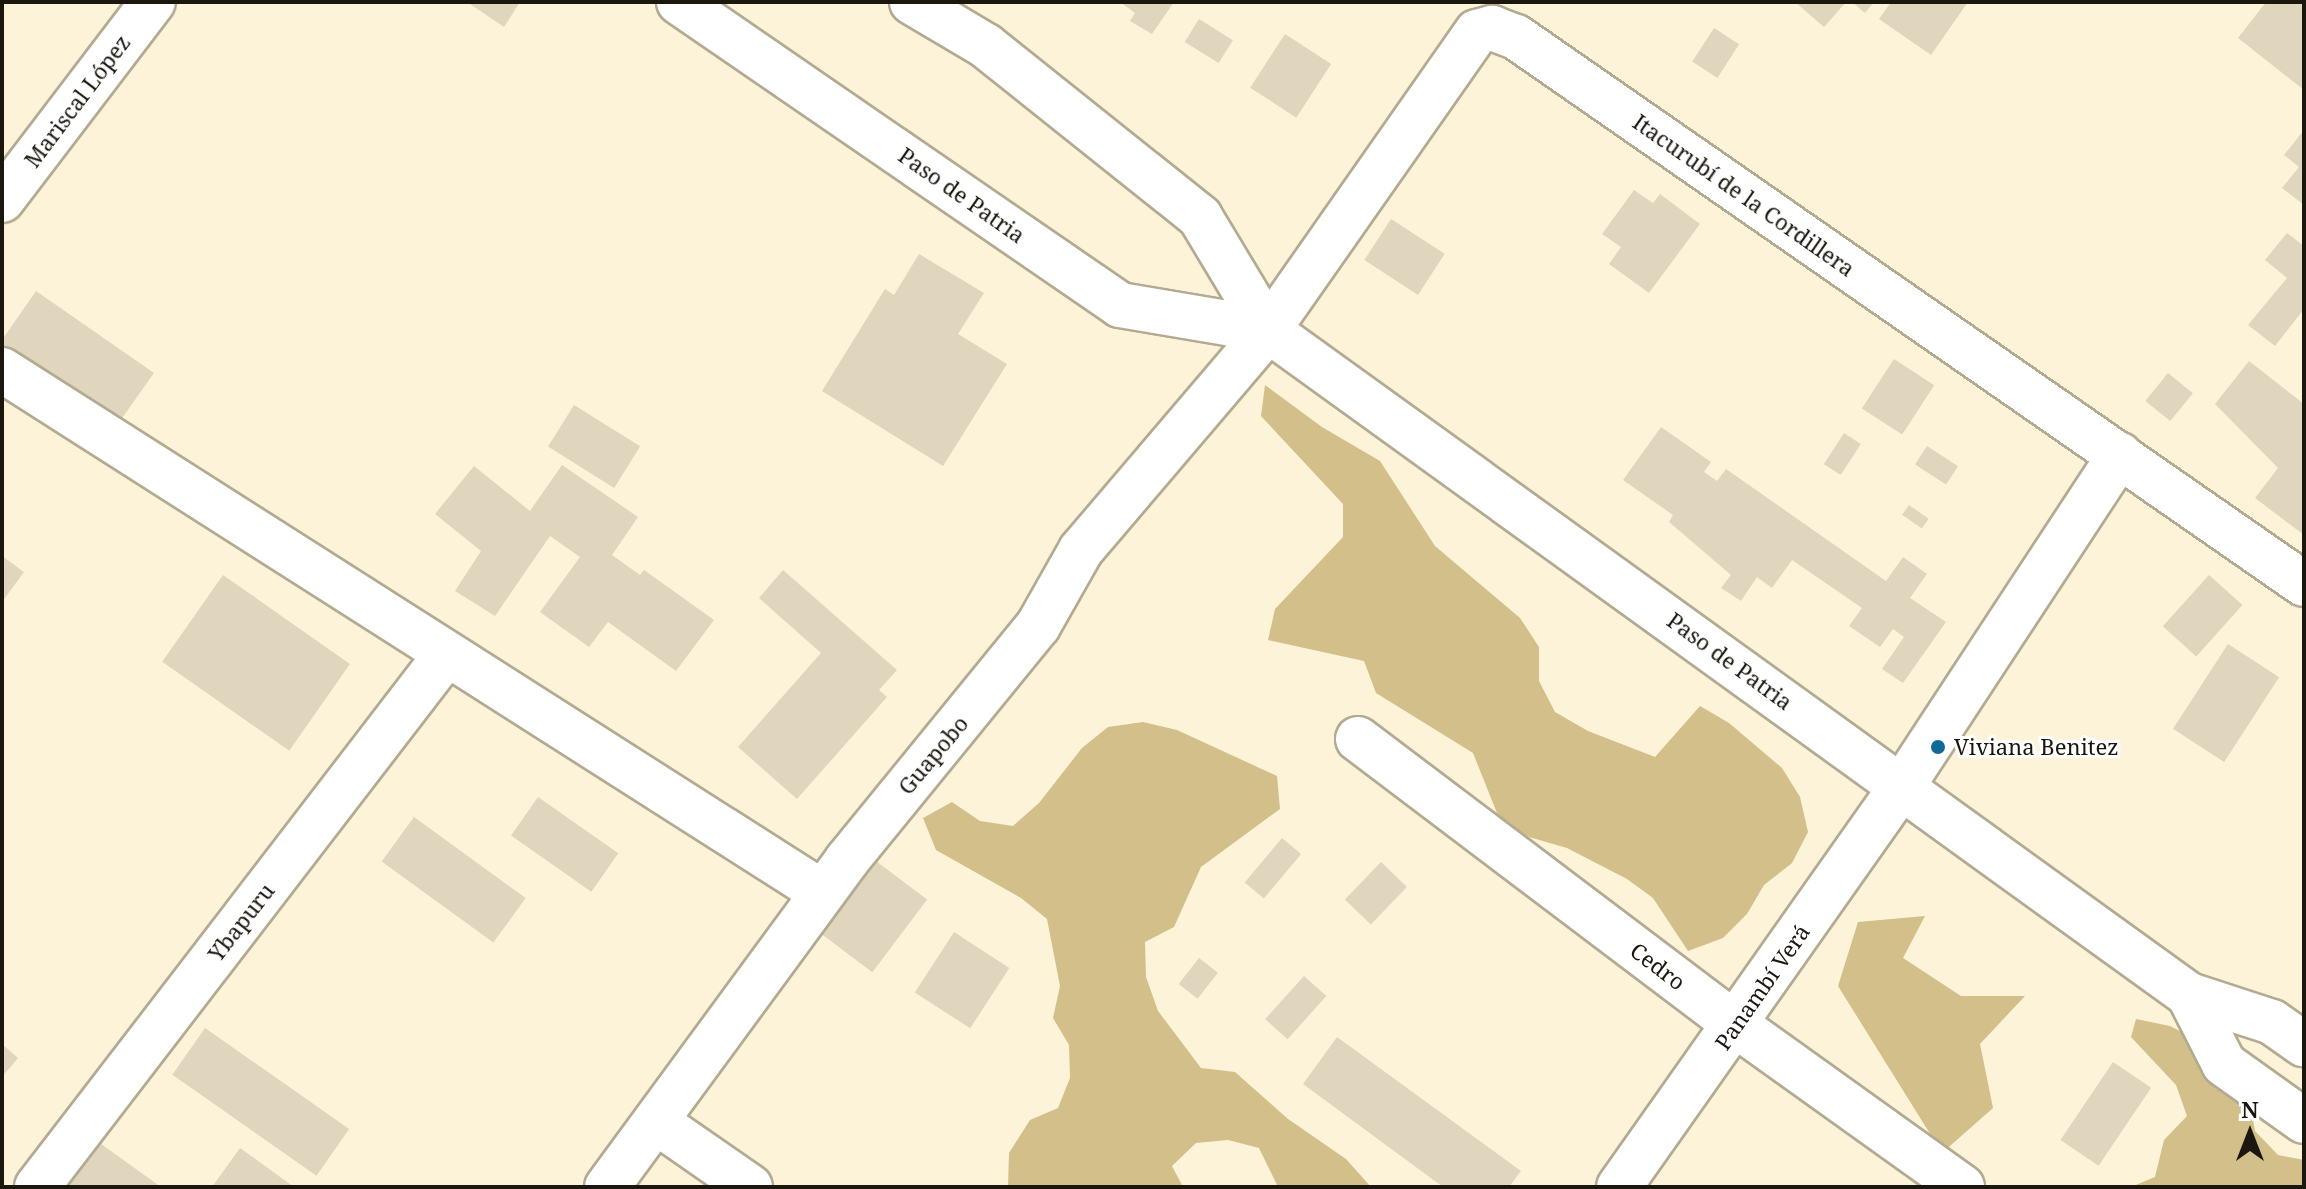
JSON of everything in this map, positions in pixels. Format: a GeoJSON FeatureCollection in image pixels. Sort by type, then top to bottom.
{"type":"FeatureCollection","features":[{"type":"Feature","properties":{"kind":"street","name":"Mariscal López"},"geometry":{"type":"LineString","coordinates":[[2,200],[153,2]]}},
{"type":"Feature","properties":{"kind":"street","name":"Paso de Patria"},"geometry":{"type":"LineString","coordinates":[[679,2],[1120,305],[1268,330]]}},
{"type":"Feature","properties":{"kind":"street","name":"Paso de Patria"},"geometry":{"type":"LineString","coordinates":[[912,2],[986,46],[1200,217],[1268,330],[1903,785],[2189,995],[2272,1022],[2304,1044]]}},
{"type":"Feature","properties":{"kind":"street","name":"Itacurubí de la Cordillera"},"geometry":{"type":"LineString","coordinates":[[1268,330],[1464,49],[1477,32],[1492,28],[1516,37],[2304,584]]}},
{"type":"Feature","properties":{"kind":"street","name":"Guapobo"},"geometry":{"type":"LineString","coordinates":[[607,1187],[658,1123],[823,893],[1038,626],[1081,550],[1268,330]]}},
{"type":"Feature","properties":{"kind":"street"},"geometry":{"type":"LineString","coordinates":[[2,370],[445,656],[823,893]]}},
{"type":"Feature","properties":{"kind":"street","name":"Panambí Verá"},"geometry":{"type":"LineString","coordinates":[[1619,1187],[1903,785],[2120,455]]}},
{"type":"Feature","properties":{"kind":"street","name":"Ybapuru"},"geometry":{"type":"LineString","coordinates":[[37,1187],[445,656]]}},
{"type":"Feature","properties":{"kind":"street","name":"Cedro"},"geometry":{"type":"LineString","coordinates":[[1358,739],[1736,1025],[1962,1187]]}},
{"type":"Feature","properties":{"kind":"street","name":"Paso de Patria"},"geometry":{"type":"LineString","coordinates":[[2189,995],[2224,1064],[2304,1121]]}},
{"type":"Feature","properties":{"kind":"street"},"geometry":{"type":"LineString","coordinates":[[658,1123],[750,1187]]}},
{"type":"Feature","properties":{"kind":"shaded area"},"geometry":{"type":"Polygon","coordinates":[[[1265,385],[1322,427],[1380,461],[1435,546],[1520,618],[1539,647],[1539,681],[1555,712],[1588,731],[1655,757],[1700,706],[1729,723],[1782,768],[1800,797],[1808,832],[1792,863],[1764,885],[1747,914],[1723,938],[1688,951],[1653,898],[1627,879],[1567,848],[1529,837],[1499,818],[1473,753],[1376,693],[1364,661],[1268,640],[1275,609],[1343,537],[1343,504],[1261,416],[1265,385]]]}},
{"type":"Feature","properties":{"kind":"shaded area"},"geometry":{"type":"Polygon","coordinates":[[[1143,722],[1177,730],[1277,776],[1280,809],[1201,867],[1174,927],[1145,942],[1146,977],[1158,1011],[1201,1068],[1235,1072],[1288,1119],[1346,1159],[1371,1187],[1278,1187],[1259,1148],[1228,1140],[1196,1143],[1172,1166],[1183,1187],[1008,1187],[1009,1153],[1030,1120],[1058,1108],[1070,1078],[1069,1045],[1053,1018],[1060,986],[1047,919],[1021,898],[936,850],[923,818],[952,802],[980,821],[1013,826],[1039,803],[1082,748],[1108,727],[1143,722]]]}},
{"type":"Feature","properties":{"kind":"shaded area"},"geometry":{"type":"Polygon","coordinates":[[[1925,916],[1903,958],[1961,996],[2025,996],[1980,1044],[1993,1108],[1942,1153],[1838,986],[1858,922],[1925,916]]]}},
{"type":"Feature","properties":{"kind":"shaded area"},"geometry":{"type":"Polygon","coordinates":[[[2136,1019],[2170,1026],[2199,1041],[2249,1098],[2255,1131],[2278,1155],[2304,1160],[2304,1187],[2131,1187],[2155,1177],[2164,1140],[2187,1116],[2176,1085],[2131,1037],[2136,1019]]]}},
{"type":"Feature","properties":{"kind":"building"},"geometry":{"type":"Polygon","coordinates":[[[467,2],[520,2],[504,27],[467,2]]]}},
{"type":"Feature","properties":{"kind":"building"},"geometry":{"type":"Polygon","coordinates":[[[1120,2],[1174,2],[1152,34],[1130,21],[1135,13],[1120,2]]]}},
{"type":"Feature","properties":{"kind":"building"},"geometry":{"type":"Polygon","coordinates":[[[1795,2],[1846,2],[1824,27],[1795,2]]]}},
{"type":"Feature","properties":{"kind":"building"},"geometry":{"type":"Polygon","coordinates":[[[1852,2],[1874,2],[1865,13],[1852,2]]]}},
{"type":"Feature","properties":{"kind":"building"},"geometry":{"type":"Polygon","coordinates":[[[1891,2],[1968,2],[1931,55],[1879,19],[1891,2]]]}},
{"type":"Feature","properties":{"kind":"building"},"geometry":{"type":"Polygon","coordinates":[[[2266,2],[2304,2],[2304,90],[2238,38],[2266,2]]]}},
{"type":"Feature","properties":{"kind":"building"},"geometry":{"type":"Polygon","coordinates":[[[1199,19],[1233,40],[1219,63],[1185,42],[1199,19]]]}},
{"type":"Feature","properties":{"kind":"building"},"geometry":{"type":"Polygon","coordinates":[[[1714,28],[1739,44],[1717,78],[1692,62],[1714,28]]]}},
{"type":"Feature","properties":{"kind":"building"},"geometry":{"type":"Polygon","coordinates":[[[1285,34],[1331,64],[1296,118],[1250,88],[1285,34]]]}},
{"type":"Feature","properties":{"kind":"building"},"geometry":{"type":"Polygon","coordinates":[[[2304,130],[2304,205],[2282,188],[2299,167],[2284,155],[2304,130]]]}},
{"type":"Feature","properties":{"kind":"building"},"geometry":{"type":"Polygon","coordinates":[[[1634,190],[1653,203],[1660,194],[1700,224],[1649,293],[1609,264],[1621,247],[1602,234],[1634,190]]]}},
{"type":"Feature","properties":{"kind":"building"},"geometry":{"type":"Polygon","coordinates":[[[1391,219],[1445,254],[1418,295],[1364,260],[1391,219]]]}},
{"type":"Feature","properties":{"kind":"building"},"geometry":{"type":"Polygon","coordinates":[[[2287,233],[2304,246],[2304,309],[2275,346],[2248,325],[2287,278],[2265,260],[2287,233]]]}},
{"type":"Feature","properties":{"kind":"building"},"geometry":{"type":"Polygon","coordinates":[[[919,254],[984,293],[958,334],[1007,364],[943,466],[822,391],[885,289],[894,295],[919,254]]]}},
{"type":"Feature","properties":{"kind":"building"},"geometry":{"type":"Polygon","coordinates":[[[36,291],[154,373],[115,428],[2,349],[2,340],[36,291]]]}},
{"type":"Feature","properties":{"kind":"building"},"geometry":{"type":"Polygon","coordinates":[[[1894,359],[1934,385],[1902,435],[1862,408],[1894,359]]]}},
{"type":"Feature","properties":{"kind":"building"},"geometry":{"type":"Polygon","coordinates":[[[2249,361],[2304,404],[2304,535],[2255,498],[2278,468],[2215,404],[2249,361]]]}},
{"type":"Feature","properties":{"kind":"building"},"geometry":{"type":"Polygon","coordinates":[[[2168,373],[2193,393],[2170,421],[2145,401],[2168,373]]]}},
{"type":"Feature","properties":{"kind":"building"},"geometry":{"type":"Polygon","coordinates":[[[574,405],[640,446],[614,488],[548,447],[574,405]]]}},
{"type":"Feature","properties":{"kind":"building"},"geometry":{"type":"Polygon","coordinates":[[[1661,427],[1711,462],[1704,472],[1717,481],[1726,469],[1886,581],[1903,557],[1927,574],[1910,598],[1946,622],[1903,683],[1882,669],[1904,637],[1893,629],[1880,647],[1849,626],[1862,608],[1792,560],[1772,588],[1757,577],[1741,601],[1721,588],[1731,575],[1669,522],[1673,515],[1623,480],[1661,427]]]}},
{"type":"Feature","properties":{"kind":"building"},"geometry":{"type":"Polygon","coordinates":[[[1844,433],[1861,444],[1841,475],[1824,464],[1844,433]]]}},
{"type":"Feature","properties":{"kind":"building"},"geometry":{"type":"Polygon","coordinates":[[[1927,446],[1958,466],[1946,485],[1915,464],[1927,446]]]}},
{"type":"Feature","properties":{"kind":"building"},"geometry":{"type":"Polygon","coordinates":[[[562,465],[638,517],[612,555],[640,575],[644,570],[714,620],[676,671],[608,622],[589,647],[540,612],[580,557],[550,536],[495,616],[455,591],[481,551],[435,514],[474,466],[530,511],[562,465]]]}},
{"type":"Feature","properties":{"kind":"building"},"geometry":{"type":"Polygon","coordinates":[[[1909,505],[1929,519],[1922,529],[1902,515],[1909,505]]]}},
{"type":"Feature","properties":{"kind":"building"},"geometry":{"type":"Polygon","coordinates":[[[2,556],[24,572],[2,602],[2,556]]]}},
{"type":"Feature","properties":{"kind":"building"},"geometry":{"type":"Polygon","coordinates":[[[783,570],[897,670],[879,690],[887,697],[797,799],[738,747],[821,653],[759,598],[783,570]]]}},
{"type":"Feature","properties":{"kind":"building"},"geometry":{"type":"Polygon","coordinates":[[[223,575],[350,664],[289,751],[162,662],[223,575]]]}},
{"type":"Feature","properties":{"kind":"building"},"geometry":{"type":"Polygon","coordinates":[[[2209,575],[2242,605],[2196,656],[2163,626],[2209,575]]]}},
{"type":"Feature","properties":{"kind":"building"},"geometry":{"type":"Polygon","coordinates":[[[2228,644],[2279,677],[2224,762],[2173,729],[2228,644]]]}},
{"type":"Feature","properties":{"kind":"building"},"geometry":{"type":"Polygon","coordinates":[[[538,797],[618,853],[591,892],[511,836],[538,797]]]}},
{"type":"Feature","properties":{"kind":"building"},"geometry":{"type":"Polygon","coordinates":[[[414,817],[526,898],[493,943],[382,861],[414,817]]]}},
{"type":"Feature","properties":{"kind":"building"},"geometry":{"type":"Polygon","coordinates":[[[1282,838],[1301,854],[1264,899],[1245,882],[1282,838]]]}},
{"type":"Feature","properties":{"kind":"building"},"geometry":{"type":"Polygon","coordinates":[[[864,852],[927,900],[872,972],[809,925],[864,852]]]}},
{"type":"Feature","properties":{"kind":"building"},"geometry":{"type":"Polygon","coordinates":[[[1381,862],[1407,887],[1371,924],[1345,899],[1381,862]]]}},
{"type":"Feature","properties":{"kind":"building"},"geometry":{"type":"Polygon","coordinates":[[[954,932],[1009,968],[970,1028],[915,992],[954,932]]]}},
{"type":"Feature","properties":{"kind":"building"},"geometry":{"type":"Polygon","coordinates":[[[1199,958],[1218,973],[1198,999],[1179,984],[1199,958]]]}},
{"type":"Feature","properties":{"kind":"building"},"geometry":{"type":"Polygon","coordinates":[[[1304,976],[1326,996],[1287,1039],[1265,1019],[1304,976]]]}},
{"type":"Feature","properties":{"kind":"building"},"geometry":{"type":"Polygon","coordinates":[[[205,1028],[349,1129],[316,1176],[172,1075],[205,1028]]]}},
{"type":"Feature","properties":{"kind":"building"},"geometry":{"type":"Polygon","coordinates":[[[1337,1037],[1521,1171],[1509,1187],[1443,1187],[1303,1084],[1337,1037]]]}},
{"type":"Feature","properties":{"kind":"building"},"geometry":{"type":"Polygon","coordinates":[[[2,1044],[18,1058],[2,1077],[2,1044]]]}},
{"type":"Feature","properties":{"kind":"building"},"geometry":{"type":"Polygon","coordinates":[[[2113,1062],[2151,1088],[2099,1166],[2060,1140],[2113,1062]]]}},
{"type":"Feature","properties":{"kind":"building"},"geometry":{"type":"Polygon","coordinates":[[[97,1141],[161,1187],[64,1186],[97,1141]]]}},
{"type":"Feature","properties":{"kind":"building"},"geometry":{"type":"Polygon","coordinates":[[[240,1148],[294,1187],[212,1187],[240,1148]]]}},
{"type":"Feature","properties":{"kind":"place","name":"Viviana Benitez"},"geometry":{"type":"Point","coordinates":[1938,747]}}]}
